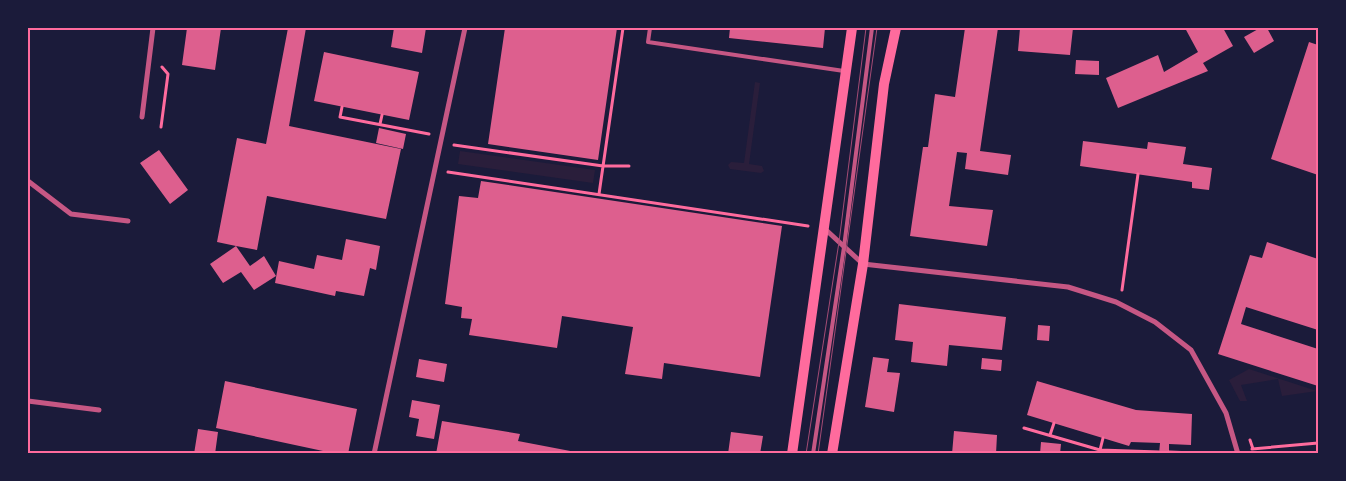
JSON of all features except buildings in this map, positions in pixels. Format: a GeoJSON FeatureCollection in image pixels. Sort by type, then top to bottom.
{"type":"FeatureCollection","features":[{"type":"Feature","properties":{"kind":"main road"},"geometry":{"type":"LineString","coordinates":[[792,454],[852,28]]}},
{"type":"Feature","properties":{"kind":"main road"},"geometry":{"type":"LineString","coordinates":[[832,454],[863,264],[884,84],[896,28]]}},
{"type":"Feature","properties":{"kind":"street"},"geometry":{"type":"LineString","coordinates":[[142,118],[153,28]]}},
{"type":"Feature","properties":{"kind":"street"},"geometry":{"type":"LineString","coordinates":[[374,454],[465,28]]}},
{"type":"Feature","properties":{"kind":"street"},"geometry":{"type":"LineString","coordinates":[[28,181],[71,214],[128,222]]}},
{"type":"Feature","properties":{"kind":"street"},"geometry":{"type":"LineString","coordinates":[[825,229],[863,264],[1068,287],[1116,302],[1155,322],[1191,350],[1226,413],[1238,452]]}},
{"type":"Feature","properties":{"kind":"street"},"geometry":{"type":"LineString","coordinates":[[28,400],[100,410]]}},
{"type":"Feature","properties":{"kind":"lane"},"geometry":{"type":"LineString","coordinates":[[650,28],[648,42],[847,72]]}},
{"type":"Feature","properties":{"kind":"lane"},"geometry":{"type":"LineString","coordinates":[[813,454],[844,247],[872,28]]}},
{"type":"Feature","properties":{"kind":"path"},"geometry":{"type":"LineString","coordinates":[[599,194],[623,28]]}},
{"type":"Feature","properties":{"kind":"path"},"geometry":{"type":"LineString","coordinates":[[161,126],[168,74],[162,67],[163,57]]}},
{"type":"Feature","properties":{"kind":"path"},"geometry":{"type":"LineString","coordinates":[[342,107],[340,117],[442,136]]}},
{"type":"Feature","properties":{"kind":"path"},"geometry":{"type":"LineString","coordinates":[[380,124],[382,115]]}},
{"type":"Feature","properties":{"kind":"path"},"geometry":{"type":"LineString","coordinates":[[441,143],[603,166],[629,166]]}},
{"type":"Feature","properties":{"kind":"path"},"geometry":{"type":"LineString","coordinates":[[435,170],[825,229]]}},
{"type":"Feature","properties":{"kind":"path"},"geometry":{"type":"LineString","coordinates":[[1116,302],[1124,286],[1138,174]]}},
{"type":"Feature","properties":{"kind":"path"},"geometry":{"type":"LineString","coordinates":[[1050,435],[1054,423]]}},
{"type":"Feature","properties":{"kind":"path"},"geometry":{"type":"LineString","coordinates":[[1024,428],[1100,452],[1159,452]]}},
{"type":"Feature","properties":{"kind":"path"},"geometry":{"type":"LineString","coordinates":[[1100,452],[1103,438]]}},
{"type":"Feature","properties":{"kind":"path"},"geometry":{"type":"LineString","coordinates":[[1238,452],[1318,443]]}},
{"type":"Feature","properties":{"kind":"path"},"geometry":{"type":"LineString","coordinates":[[1169,452],[1218,454]]}},
{"type":"Feature","properties":{"kind":"shaded area"},"geometry":{"type":"Polygon","coordinates":[[[755,82],[760,83],[749,164],[762,166],[764,171],[761,173],[730,169],[728,165],[731,162],[744,163],[755,82]]]}},
{"type":"Feature","properties":{"kind":"shaded area"},"geometry":{"type":"Polygon","coordinates":[[[460,151],[595,170],[593,183],[458,164],[460,151]]]}},
{"type":"Feature","properties":{"kind":"shaded area"},"geometry":{"type":"Polygon","coordinates":[[[1249,369],[1317,391],[1282,396],[1278,379],[1241,385],[1247,401],[1240,401],[1229,380],[1249,369]]]}},
{"type":"Feature","properties":{"kind":"tram line"},"geometry":{"type":"LineString","coordinates":[[806,454],[839,242],[866,28]]}},
{"type":"Feature","properties":{"kind":"tram line"},"geometry":{"type":"LineString","coordinates":[[818,454],[877,28]]}}]}
